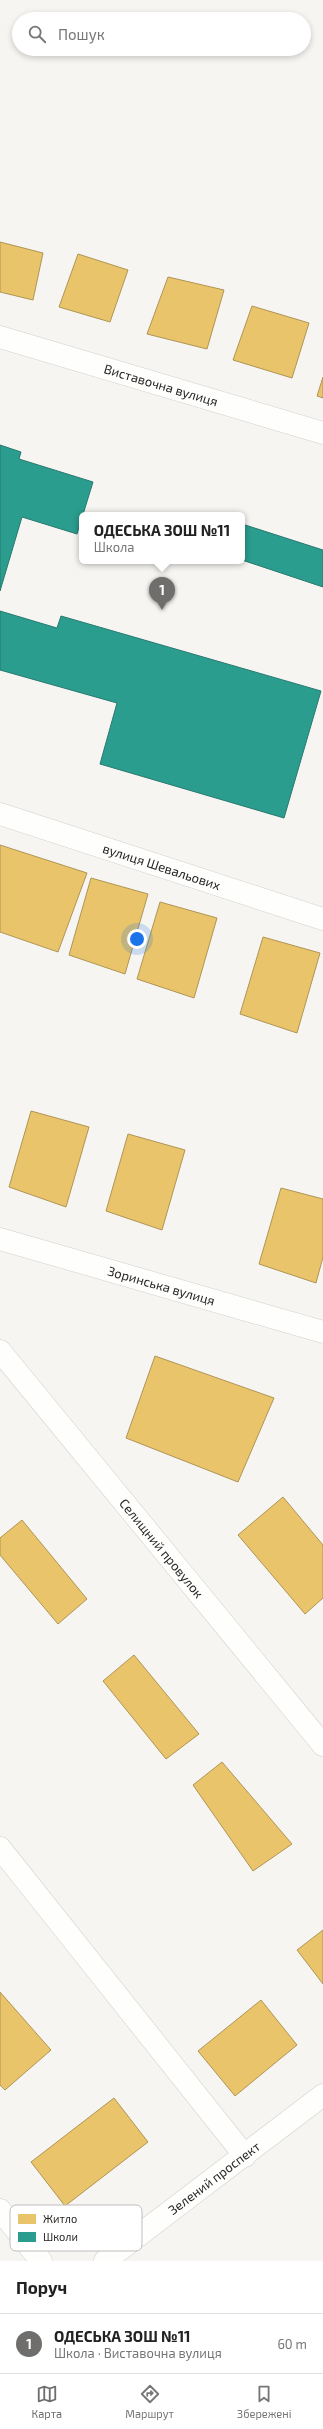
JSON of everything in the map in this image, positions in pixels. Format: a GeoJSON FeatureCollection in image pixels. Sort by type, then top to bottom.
{"type":"FeatureCollection","features":[{"type":"Feature","properties":{"kind":"street","name":"Виставочна вулиця"},"geometry":{"type":"LineString","coordinates":[[0,337],[323,432]]}},
{"type":"Feature","properties":{"kind":"street","name":"вулиця Шевальових"},"geometry":{"type":"LineString","coordinates":[[0,814],[323,919]]}},
{"type":"Feature","properties":{"kind":"street","name":"Зоринська вулиця"},"geometry":{"type":"LineString","coordinates":[[0,1239],[323,1332]]}},
{"type":"Feature","properties":{"kind":"street","name":"Селищний провулок"},"geometry":{"type":"LineString","coordinates":[[0,1351],[323,1746]]}},
{"type":"Feature","properties":{"kind":"street"},"geometry":{"type":"LineString","coordinates":[[0,1848],[245,2156]]}},
{"type":"Feature","properties":{"kind":"street","name":"Зелений проспект"},"geometry":{"type":"LineString","coordinates":[[142,2233],[323,2095]]}},
{"type":"Feature","properties":{"kind":"street"},"geometry":{"type":"LineString","coordinates":[[0,2210],[10,2222]]}},
{"type":"Feature","properties":{"kind":"street"},"geometry":{"type":"LineString","coordinates":[[33,2251],[41,2261]]}},
{"type":"Feature","properties":{"kind":"street","name":"Зелений проспект"},"geometry":{"type":"LineString","coordinates":[[105,2261],[118,2251]]}},
{"type":"Feature","properties":{"kind":"building: Житло"},"geometry":{"type":"Polygon","coordinates":[[[0,242],[43,253],[33,300],[0,292],[0,242]]]}},
{"type":"Feature","properties":{"kind":"building: Житло"},"geometry":{"type":"Polygon","coordinates":[[[78,254],[128,270],[110,322],[59,307],[78,254]]]}},
{"type":"Feature","properties":{"kind":"building: Житло"},"geometry":{"type":"Polygon","coordinates":[[[168,277],[224,290],[207,349],[147,334],[168,277]]]}},
{"type":"Feature","properties":{"kind":"building: Житло"},"geometry":{"type":"Polygon","coordinates":[[[252,306],[309,323],[292,378],[233,360],[252,306]]]}},
{"type":"Feature","properties":{"kind":"building: Житло"},"geometry":{"type":"Polygon","coordinates":[[[323,377],[323,398],[317,396],[323,377]]]}},
{"type":"Feature","properties":{"kind":"building: Житло"},"geometry":{"type":"Polygon","coordinates":[[[0,845],[87,873],[58,952],[0,932],[0,845]]]}},
{"type":"Feature","properties":{"kind":"building: Житло"},"geometry":{"type":"Polygon","coordinates":[[[91,878],[148,894],[125,974],[69,955],[91,878]]]}},
{"type":"Feature","properties":{"kind":"building: Житло"},"geometry":{"type":"Polygon","coordinates":[[[160,902],[217,918],[194,998],[137,979],[160,902]]]}},
{"type":"Feature","properties":{"kind":"building: Житло"},"geometry":{"type":"Polygon","coordinates":[[[263,937],[320,953],[297,1033],[240,1014],[263,937]]]}},
{"type":"Feature","properties":{"kind":"building: Житло"},"geometry":{"type":"Polygon","coordinates":[[[31,1111],[89,1127],[66,1207],[9,1187],[31,1111]]]}},
{"type":"Feature","properties":{"kind":"building: Житло"},"geometry":{"type":"Polygon","coordinates":[[[128,1134],[185,1150],[162,1230],[106,1211],[128,1134]]]}},
{"type":"Feature","properties":{"kind":"building: Житло"},"geometry":{"type":"Polygon","coordinates":[[[281,1188],[323,1199],[323,1257],[316,1283],[259,1264],[281,1188]]]}},
{"type":"Feature","properties":{"kind":"building: Житло"},"geometry":{"type":"Polygon","coordinates":[[[155,1356],[274,1398],[238,1482],[126,1438],[155,1356]]]}},
{"type":"Feature","properties":{"kind":"building: Житло"},"geometry":{"type":"Polygon","coordinates":[[[283,1497],[323,1545],[323,1598],[305,1614],[238,1535],[283,1497]]]}},
{"type":"Feature","properties":{"kind":"building: Житло"},"geometry":{"type":"Polygon","coordinates":[[[22,1520],[87,1599],[58,1624],[0,1555],[0,1538],[22,1520]]]}},
{"type":"Feature","properties":{"kind":"building: Житло"},"geometry":{"type":"Polygon","coordinates":[[[134,1655],[199,1734],[166,1759],[103,1681],[134,1655]]]}},
{"type":"Feature","properties":{"kind":"building: Житло"},"geometry":{"type":"Polygon","coordinates":[[[222,1762],[292,1844],[253,1871],[193,1785],[222,1762]]]}},
{"type":"Feature","properties":{"kind":"building: Житло"},"geometry":{"type":"Polygon","coordinates":[[[323,1930],[323,1984],[297,1950],[323,1930]]]}},
{"type":"Feature","properties":{"kind":"building: Житло"},"geometry":{"type":"Polygon","coordinates":[[[0,1992],[51,2050],[5,2090],[0,2085],[0,1992]]]}},
{"type":"Feature","properties":{"kind":"building: Житло"},"geometry":{"type":"Polygon","coordinates":[[[261,2000],[297,2045],[235,2096],[198,2051],[261,2000]]]}},
{"type":"Feature","properties":{"kind":"building: Житло"},"geometry":{"type":"Polygon","coordinates":[[[114,2098],[148,2142],[66,2205],[64,2205],[31,2162],[114,2098]]]}},
{"type":"Feature","properties":{"kind":"building: Школи"},"geometry":{"type":"Polygon","coordinates":[[[0,445],[21,452],[19,459],[93,482],[84,512],[79,512],[79,528],[77,534],[22,517],[0,591],[0,445]]]}},
{"type":"Feature","properties":{"kind":"building: Школи"},"geometry":{"type":"Polygon","coordinates":[[[245,525],[323,550],[323,587],[245,561],[245,525]]]}},
{"type":"Feature","properties":{"kind":"building: Школи"},"geometry":{"type":"Polygon","coordinates":[[[0,611],[57,628],[61,616],[321,691],[284,818],[100,764],[117,703],[0,670],[0,611]]]}},
{"type":"Feature","properties":{"kind":"place","name":"ОДЕСЬКА ЗОШ №11"},"geometry":{"type":"Point","coordinates":[162,610]}}]}
